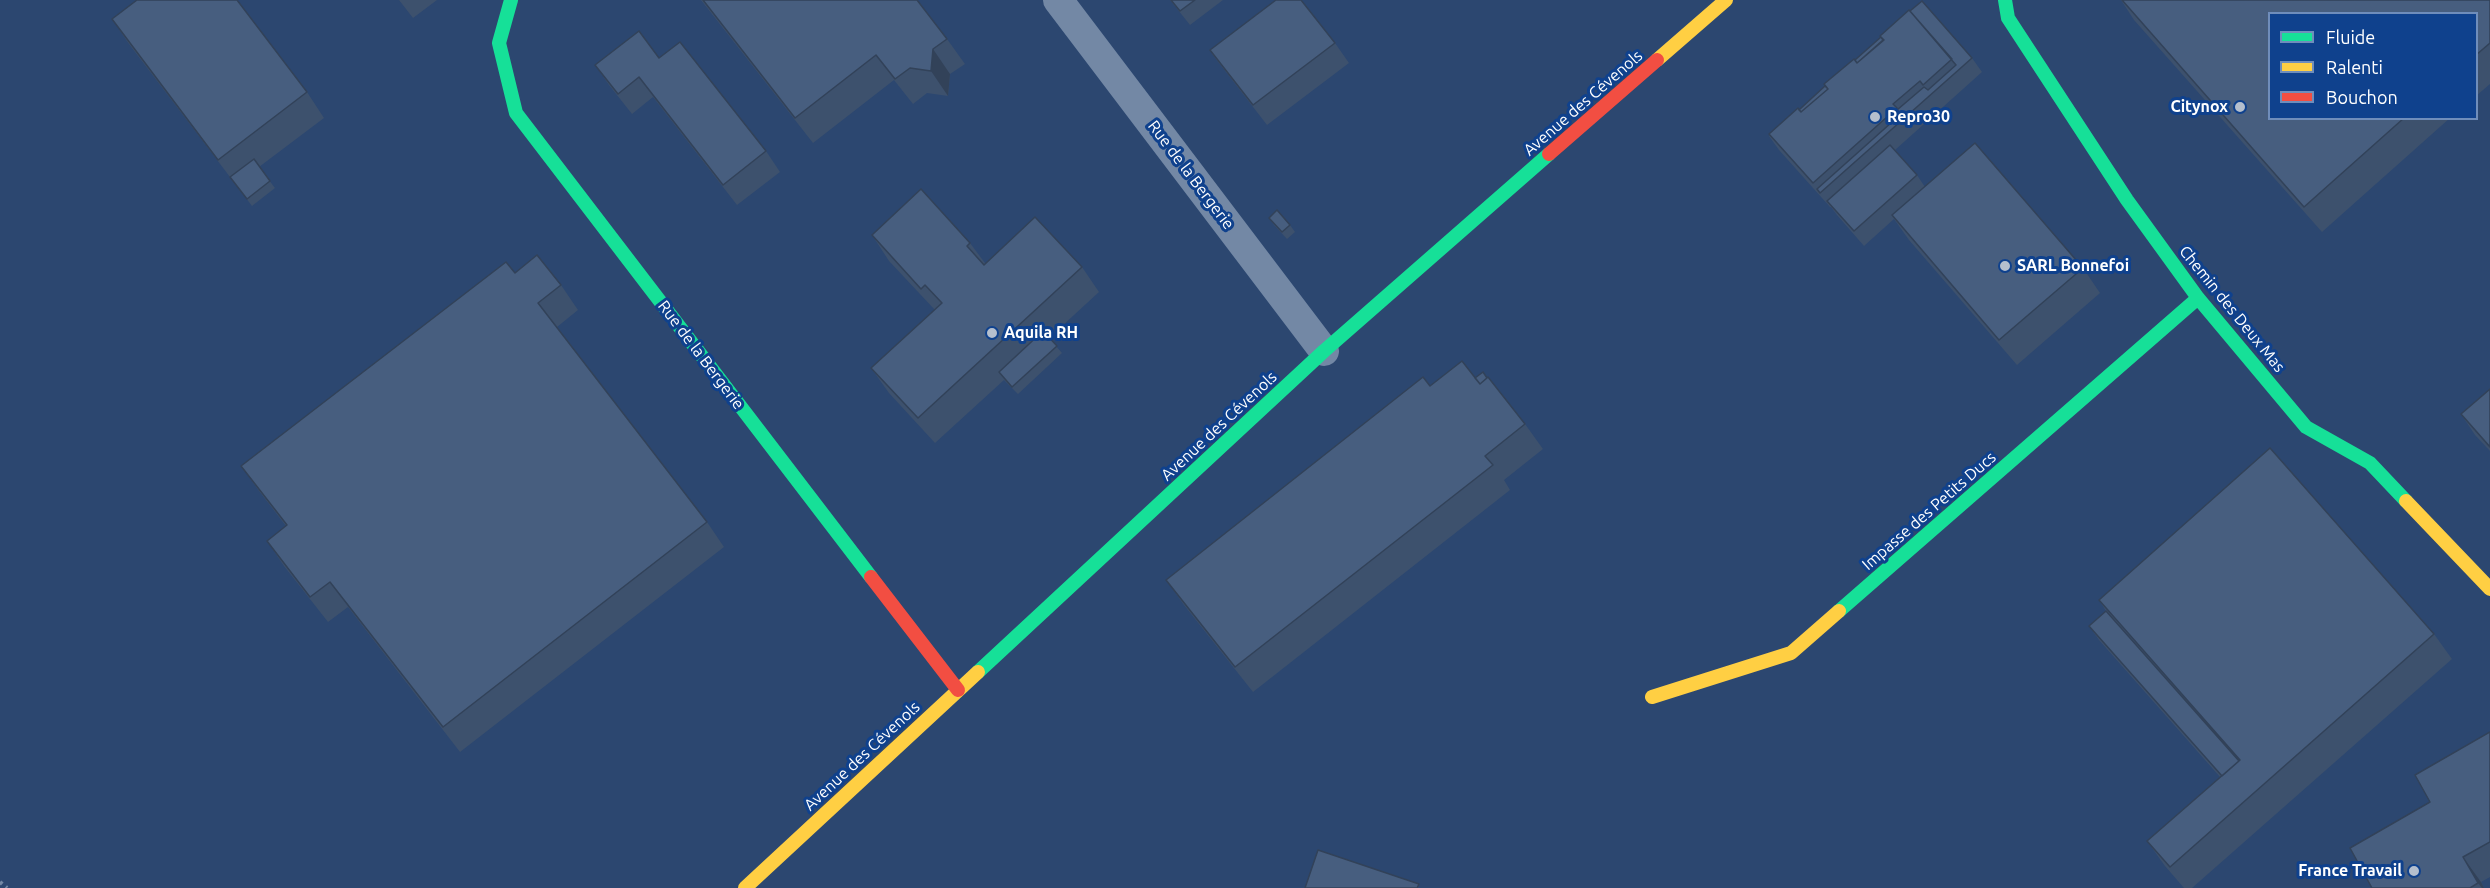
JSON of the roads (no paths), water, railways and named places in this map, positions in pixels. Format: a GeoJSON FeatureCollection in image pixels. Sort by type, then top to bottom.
{"type":"FeatureCollection","features":[{"type":"Feature","properties":{"kind":"street","name":"Rue de la Bergerie"},"geometry":{"type":"LineString","coordinates":[[511,0],[499,43],[516,113],[958,690]]}},
{"type":"Feature","properties":{"kind":"street","name":"Rue de la Bergerie"},"geometry":{"type":"LineString","coordinates":[[1058,0],[1324,351]]}},
{"type":"Feature","properties":{"kind":"street","name":"Avenue des Cévenols"},"geometry":{"type":"LineString","coordinates":[[745,888],[1324,351],[1726,0]]}},
{"type":"Feature","properties":{"kind":"street","name":"Chemin des Deux Mas"},"geometry":{"type":"LineString","coordinates":[[2005,0],[2008,18],[2127,200],[2198,298],[2306,428],[2370,463],[2490,589]]}},
{"type":"Feature","properties":{"kind":"street","name":"Impasse des Petits Ducs"},"geometry":{"type":"LineString","coordinates":[[1652,696],[1791,653],[2198,298]]}},
{"type":"Feature","properties":{"kind":"place","name":"Citynox"},"geometry":{"type":"Point","coordinates":[2240,107]}},
{"type":"Feature","properties":{"kind":"place","name":"Repro30"},"geometry":{"type":"Point","coordinates":[1875,117]}},
{"type":"Feature","properties":{"kind":"place","name":"SARL Bonnefoi"},"geometry":{"type":"Point","coordinates":[2005,266]}},
{"type":"Feature","properties":{"kind":"place","name":"Aquila RH"},"geometry":{"type":"Point","coordinates":[992,333]}},
{"type":"Feature","properties":{"kind":"place","name":"France Travail"},"geometry":{"type":"Point","coordinates":[2414,871]}}]}
